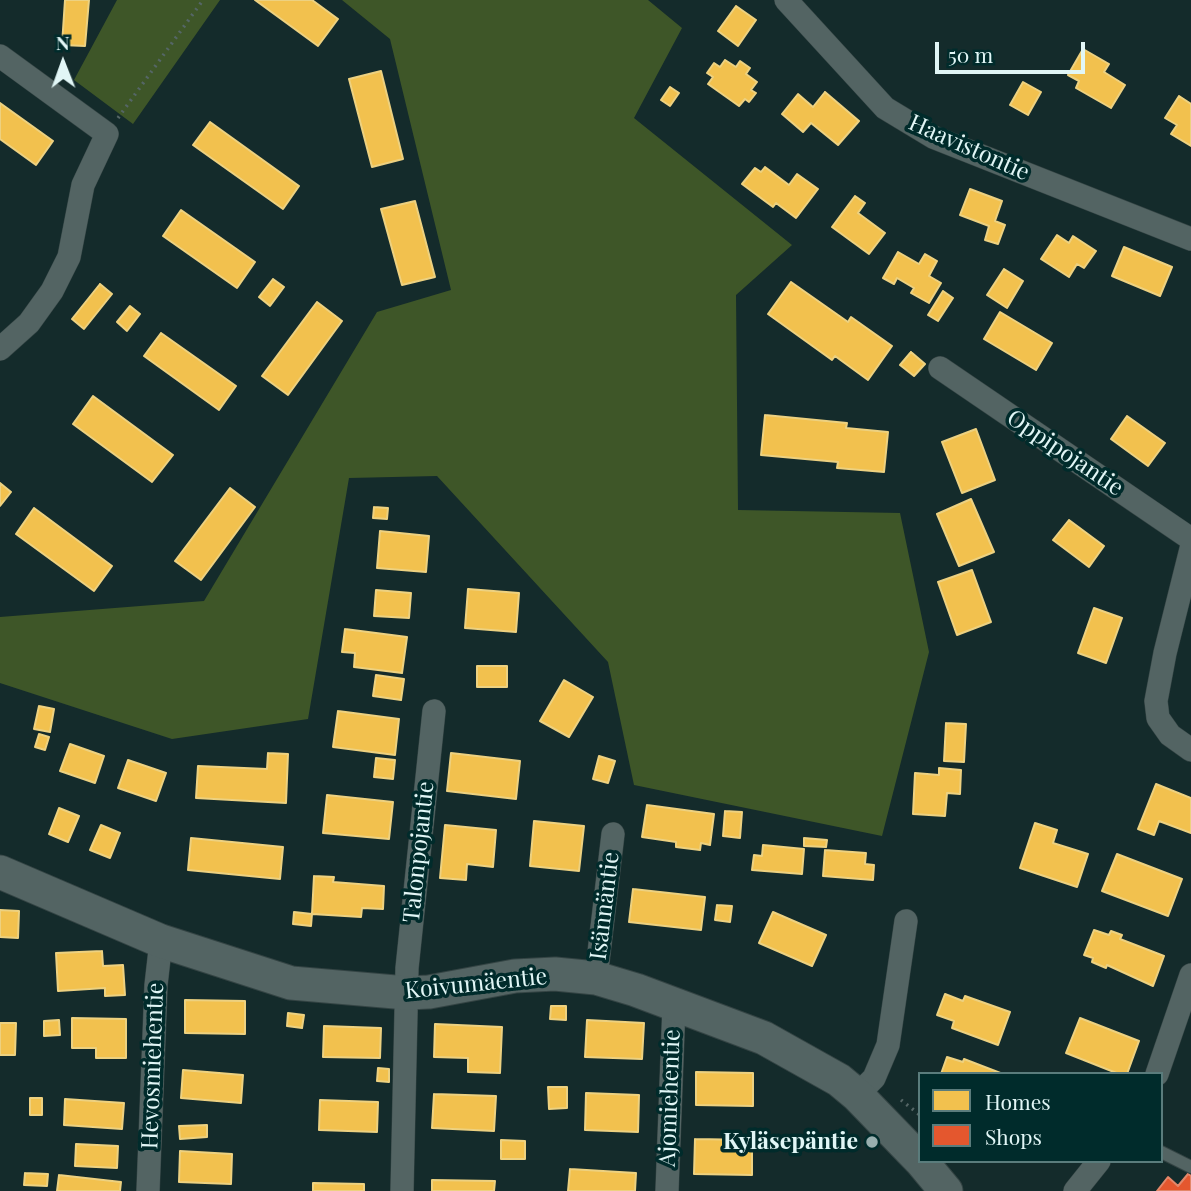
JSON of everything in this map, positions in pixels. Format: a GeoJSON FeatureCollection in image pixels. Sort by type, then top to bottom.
{"type":"FeatureCollection","features":[{"type":"Feature","properties":{"kind":"street","name":"Haavistontie"},"geometry":{"type":"LineString","coordinates":[[786,0],[886,108],[933,137],[1191,239]]}},
{"type":"Feature","properties":{"kind":"street"},"geometry":{"type":"LineString","coordinates":[[0,56],[107,134],[83,186],[69,257],[52,291],[29,323],[0,349]]}},
{"type":"Feature","properties":{"kind":"street","name":"Oppipojantie"},"geometry":{"type":"LineString","coordinates":[[940,368],[1191,539]]}},
{"type":"Feature","properties":{"kind":"street"},"geometry":{"type":"LineString","coordinates":[[1190,558],[1156,701],[1158,718],[1164,727],[1170,735],[1191,750]]}},
{"type":"Feature","properties":{"kind":"street","name":"Talonpojantie"},"geometry":{"type":"LineString","coordinates":[[402,1191],[407,968],[433,711]]}},
{"type":"Feature","properties":{"kind":"street","name":"Isännäntie"},"geometry":{"type":"LineString","coordinates":[[596,978],[613,834]]}},
{"type":"Feature","properties":{"kind":"street","name":"Koivumäentie"},"geometry":{"type":"LineString","coordinates":[[0,872],[161,941],[291,983],[407,993],[515,976],[555,974],[596,978],[764,1038],[839,1080],[857,1095],[918,1159]]}},
{"type":"Feature","properties":{"kind":"street"},"geometry":{"type":"LineString","coordinates":[[857,1095],[874,1078],[888,1045],[906,921]]}},
{"type":"Feature","properties":{"kind":"street","name":"Hevosmiehentie"},"geometry":{"type":"LineString","coordinates":[[148,1191],[156,985],[161,941]]}},
{"type":"Feature","properties":{"kind":"street"},"geometry":{"type":"LineString","coordinates":[[1158,1072],[1191,975]]}},
{"type":"Feature","properties":{"kind":"street","name":"Ajomiehentie"},"geometry":{"type":"LineString","coordinates":[[667,1191],[674,1005]]}},
{"type":"Feature","properties":{"kind":"street","name":"Koivumäentie"},"geometry":{"type":"LineString","coordinates":[[922,1163],[946,1191]]}},
{"type":"Feature","properties":{"kind":"street"},"geometry":{"type":"LineString","coordinates":[[1075,1191],[1097,1163]]}},
{"type":"Feature","properties":{"kind":"lane"},"geometry":{"type":"LineString","coordinates":[[1163,1153],[1191,1167]]}},
{"type":"Feature","properties":{"kind":"path"},"geometry":{"type":"LineString","coordinates":[[107,134],[203,0]]}},
{"type":"Feature","properties":{"kind":"green space"},"geometry":{"type":"Polygon","coordinates":[[[117,0],[220,0],[133,124],[74,80],[117,0]]]}},
{"type":"Feature","properties":{"kind":"green space"},"geometry":{"type":"Polygon","coordinates":[[[342,0],[648,0],[682,28],[634,118],[792,245],[736,295],[738,510],[900,513],[929,652],[882,836],[634,785],[608,662],[437,476],[349,478],[308,719],[172,739],[0,683],[0,617],[204,601],[377,312],[451,290],[390,39],[342,0]]]}},
{"type":"Feature","properties":{"kind":"building: Homes"},"geometry":{"type":"Polygon","coordinates":[[[65,0],[89,0],[85,46],[62,45],[65,0]]]}},
{"type":"Feature","properties":{"kind":"building: Homes"},"geometry":{"type":"Polygon","coordinates":[[[255,0],[312,0],[338,19],[318,46],[255,0]]]}},
{"type":"Feature","properties":{"kind":"building: Homes"},"geometry":{"type":"Polygon","coordinates":[[[736,6],[756,20],[738,46],[718,31],[736,6]]]}},
{"type":"Feature","properties":{"kind":"building: Homes"},"geometry":{"type":"Polygon","coordinates":[[[1083,49],[1109,64],[1104,72],[1125,85],[1111,108],[1076,88],[1079,81],[1068,75],[1083,49]]]}},
{"type":"Feature","properties":{"kind":"building: Homes"},"geometry":{"type":"Polygon","coordinates":[[[725,60],[736,67],[740,61],[750,68],[746,74],[757,82],[751,90],[756,93],[749,102],[745,99],[739,106],[708,84],[713,77],[707,73],[714,63],[720,67],[725,60]]]}},
{"type":"Feature","properties":{"kind":"building: Homes"},"geometry":{"type":"Polygon","coordinates":[[[381,71],[403,159],[372,167],[349,79],[381,71]]]}},
{"type":"Feature","properties":{"kind":"building: Homes"},"geometry":{"type":"Polygon","coordinates":[[[1023,82],[1041,92],[1028,115],[1010,105],[1023,82]]]}},
{"type":"Feature","properties":{"kind":"building: Homes"},"geometry":{"type":"Polygon","coordinates":[[[670,87],[679,93],[670,106],[661,100],[670,87]]]}},
{"type":"Feature","properties":{"kind":"building: Homes"},"geometry":{"type":"Polygon","coordinates":[[[825,92],[859,121],[838,145],[811,123],[803,132],[782,114],[798,94],[813,107],[825,92]]]}},
{"type":"Feature","properties":{"kind":"building: Homes"},"geometry":{"type":"Polygon","coordinates":[[[1179,96],[1191,104],[1191,146],[1171,134],[1177,125],[1165,118],[1179,96]]]}},
{"type":"Feature","properties":{"kind":"building: Homes"},"geometry":{"type":"Polygon","coordinates":[[[0,103],[53,141],[36,165],[0,139],[0,103]]]}},
{"type":"Feature","properties":{"kind":"building: Homes"},"geometry":{"type":"Polygon","coordinates":[[[210,122],[299,186],[283,209],[193,145],[210,122]]]}},
{"type":"Feature","properties":{"kind":"building: Homes"},"geometry":{"type":"Polygon","coordinates":[[[765,167],[789,185],[797,174],[818,189],[796,218],[776,203],[773,207],[742,184],[755,168],[761,172],[765,167]]]}},
{"type":"Feature","properties":{"kind":"building: Homes"},"geometry":{"type":"Polygon","coordinates":[[[970,189],[1002,201],[995,221],[1005,225],[998,244],[985,240],[989,226],[960,215],[970,189]]]}},
{"type":"Feature","properties":{"kind":"building: Homes"},"geometry":{"type":"Polygon","coordinates":[[[855,196],[865,203],[858,213],[885,233],[869,254],[832,227],[855,196]]]}},
{"type":"Feature","properties":{"kind":"building: Homes"},"geometry":{"type":"Polygon","coordinates":[[[415,201],[435,277],[402,285],[381,209],[415,201]]]}},
{"type":"Feature","properties":{"kind":"building: Homes"},"geometry":{"type":"Polygon","coordinates":[[[181,210],[255,262],[237,288],[163,236],[181,210]]]}},
{"type":"Feature","properties":{"kind":"building: Homes"},"geometry":{"type":"Polygon","coordinates":[[[1057,235],[1069,243],[1073,236],[1096,251],[1084,268],[1077,264],[1069,277],[1041,259],[1057,235]]]}},
{"type":"Feature","properties":{"kind":"building: Homes"},"geometry":{"type":"Polygon","coordinates":[[[1124,247],[1172,267],[1160,296],[1112,276],[1124,247]]]}},
{"type":"Feature","properties":{"kind":"building: Homes"},"geometry":{"type":"Polygon","coordinates":[[[898,252],[919,264],[925,254],[937,261],[929,276],[941,283],[929,303],[911,293],[914,288],[897,278],[894,284],[883,278],[898,252]]]}},
{"type":"Feature","properties":{"kind":"building: Homes"},"geometry":{"type":"Polygon","coordinates":[[[1004,269],[1023,281],[1007,308],[987,295],[1004,269]]]}},
{"type":"Feature","properties":{"kind":"building: Homes"},"geometry":{"type":"Polygon","coordinates":[[[273,279],[284,287],[270,306],[259,297],[273,279]]]}},
{"type":"Feature","properties":{"kind":"building: Homes"},"geometry":{"type":"Polygon","coordinates":[[[791,282],[848,322],[851,317],[892,346],[868,380],[835,356],[832,360],[768,314],[791,282]]]}},
{"type":"Feature","properties":{"kind":"building: Homes"},"geometry":{"type":"Polygon","coordinates":[[[100,284],[112,294],[84,329],[72,319],[100,284]]]}},
{"type":"Feature","properties":{"kind":"building: Homes"},"geometry":{"type":"Polygon","coordinates":[[[943,291],[953,298],[938,321],[928,315],[943,291]]]}},
{"type":"Feature","properties":{"kind":"building: Homes"},"geometry":{"type":"Polygon","coordinates":[[[317,302],[342,321],[288,395],[262,376],[317,302]]]}},
{"type":"Feature","properties":{"kind":"building: Homes"},"geometry":{"type":"Polygon","coordinates":[[[130,306],[140,314],[127,331],[117,322],[130,306]]]}},
{"type":"Feature","properties":{"kind":"building: Homes"},"geometry":{"type":"Polygon","coordinates":[[[1000,312],[1052,343],[1036,370],[984,339],[1000,312]]]}},
{"type":"Feature","properties":{"kind":"building: Homes"},"geometry":{"type":"Polygon","coordinates":[[[161,333],[236,386],[219,410],[144,356],[161,333]]]}},
{"type":"Feature","properties":{"kind":"building: Homes"},"geometry":{"type":"Polygon","coordinates":[[[911,352],[925,364],[914,376],[900,365],[911,352]]]}},
{"type":"Feature","properties":{"kind":"building: Homes"},"geometry":{"type":"Polygon","coordinates":[[[93,396],[173,455],[152,482],[73,424],[93,396]]]}},
{"type":"Feature","properties":{"kind":"building: Homes"},"geometry":{"type":"Polygon","coordinates":[[[765,415],[847,423],[846,428],[888,432],[884,472],[837,468],[838,462],[761,455],[765,415]]]}},
{"type":"Feature","properties":{"kind":"building: Homes"},"geometry":{"type":"Polygon","coordinates":[[[1127,416],[1165,443],[1148,466],[1111,439],[1127,416]]]}},
{"type":"Feature","properties":{"kind":"building: Homes"},"geometry":{"type":"Polygon","coordinates":[[[976,429],[995,480],[962,493],[942,442],[976,429]]]}},
{"type":"Feature","properties":{"kind":"building: Homes"},"geometry":{"type":"Polygon","coordinates":[[[0,483],[11,492],[0,506],[0,483]]]}},
{"type":"Feature","properties":{"kind":"building: Homes"},"geometry":{"type":"Polygon","coordinates":[[[230,488],[255,507],[201,580],[175,561],[230,488]]]}},
{"type":"Feature","properties":{"kind":"building: Homes"},"geometry":{"type":"Polygon","coordinates":[[[971,499],[994,552],[959,566],[937,514],[971,499]]]}},
{"type":"Feature","properties":{"kind":"building: Homes"},"geometry":{"type":"Polygon","coordinates":[[[374,507],[388,508],[387,519],[373,518],[374,507]]]}},
{"type":"Feature","properties":{"kind":"building: Homes"},"geometry":{"type":"Polygon","coordinates":[[[34,508],[112,566],[94,591],[16,534],[34,508]]]}},
{"type":"Feature","properties":{"kind":"building: Homes"},"geometry":{"type":"Polygon","coordinates":[[[1069,520],[1104,546],[1089,567],[1053,540],[1069,520]]]}},
{"type":"Feature","properties":{"kind":"building: Homes"},"geometry":{"type":"Polygon","coordinates":[[[380,531],[429,536],[426,572],[377,568],[380,531]]]}},
{"type":"Feature","properties":{"kind":"building: Homes"},"geometry":{"type":"Polygon","coordinates":[[[972,570],[991,622],[957,635],[938,582],[972,570]]]}},
{"type":"Feature","properties":{"kind":"building: Homes"},"geometry":{"type":"Polygon","coordinates":[[[468,589],[519,593],[516,632],[465,628],[468,589]]]}},
{"type":"Feature","properties":{"kind":"building: Homes"},"geometry":{"type":"Polygon","coordinates":[[[376,590],[411,593],[409,618],[374,616],[376,590]]]}},
{"type":"Feature","properties":{"kind":"building: Homes"},"geometry":{"type":"Polygon","coordinates":[[[1094,608],[1122,618],[1106,663],[1078,653],[1094,608]]]}},
{"type":"Feature","properties":{"kind":"building: Homes"},"geometry":{"type":"Polygon","coordinates":[[[345,629],[407,637],[402,673],[354,667],[355,653],[342,652],[345,629]]]}},
{"type":"Feature","properties":{"kind":"building: Homes"},"geometry":{"type":"Polygon","coordinates":[[[477,666],[507,666],[507,687],[477,687],[477,666]]]}},
{"type":"Feature","properties":{"kind":"building: Homes"},"geometry":{"type":"Polygon","coordinates":[[[376,675],[404,679],[401,700],[373,696],[376,675]]]}},
{"type":"Feature","properties":{"kind":"building: Homes"},"geometry":{"type":"Polygon","coordinates":[[[564,680],[593,697],[569,737],[540,721],[564,680]]]}},
{"type":"Feature","properties":{"kind":"building: Homes"},"geometry":{"type":"Polygon","coordinates":[[[39,706],[54,709],[50,732],[34,729],[39,706]]]}},
{"type":"Feature","properties":{"kind":"building: Homes"},"geometry":{"type":"Polygon","coordinates":[[[338,711],[399,719],[395,755],[333,747],[338,711]]]}},
{"type":"Feature","properties":{"kind":"building: Homes"},"geometry":{"type":"Polygon","coordinates":[[[946,723],[966,724],[964,762],[944,761],[946,723]]]}},
{"type":"Feature","properties":{"kind":"building: Homes"},"geometry":{"type":"Polygon","coordinates":[[[39,734],[49,737],[45,750],[35,747],[39,734]]]}},
{"type":"Feature","properties":{"kind":"building: Homes"},"geometry":{"type":"Polygon","coordinates":[[[70,744],[104,756],[95,783],[60,771],[70,744]]]}},
{"type":"Feature","properties":{"kind":"building: Homes"},"geometry":{"type":"Polygon","coordinates":[[[268,753],[288,754],[286,803],[196,798],[198,766],[267,769],[268,753]]]}},
{"type":"Feature","properties":{"kind":"building: Homes"},"geometry":{"type":"Polygon","coordinates":[[[451,753],[520,761],[516,799],[447,791],[451,753]]]}},
{"type":"Feature","properties":{"kind":"building: Homes"},"geometry":{"type":"Polygon","coordinates":[[[599,756],[615,761],[608,783],[593,779],[599,756]]]}},
{"type":"Feature","properties":{"kind":"building: Homes"},"geometry":{"type":"Polygon","coordinates":[[[376,758],[395,760],[393,779],[374,777],[376,758]]]}},
{"type":"Feature","properties":{"kind":"building: Homes"},"geometry":{"type":"Polygon","coordinates":[[[128,760],[166,773],[156,801],[118,788],[128,760]]]}},
{"type":"Feature","properties":{"kind":"building: Homes"},"geometry":{"type":"Polygon","coordinates":[[[939,768],[961,770],[960,794],[947,793],[945,816],[913,814],[915,773],[939,775],[939,768]]]}},
{"type":"Feature","properties":{"kind":"building: Homes"},"geometry":{"type":"Polygon","coordinates":[[[1156,784],[1191,798],[1191,833],[1159,821],[1154,835],[1138,829],[1156,784]]]}},
{"type":"Feature","properties":{"kind":"building: Homes"},"geometry":{"type":"Polygon","coordinates":[[[327,795],[393,802],[389,839],[323,833],[327,795]]]}},
{"type":"Feature","properties":{"kind":"building: Homes"},"geometry":{"type":"Polygon","coordinates":[[[647,805],[714,814],[710,845],[701,843],[700,850],[676,847],[676,842],[642,837],[647,805]]]}},
{"type":"Feature","properties":{"kind":"building: Homes"},"geometry":{"type":"Polygon","coordinates":[[[59,808],[79,816],[68,842],[49,834],[59,808]]]}},
{"type":"Feature","properties":{"kind":"building: Homes"},"geometry":{"type":"Polygon","coordinates":[[[725,811],[742,812],[740,838],[723,836],[725,811]]]}},
{"type":"Feature","properties":{"kind":"building: Homes"},"geometry":{"type":"Polygon","coordinates":[[[534,821],[584,826],[579,871],[530,866],[534,821]]]}},
{"type":"Feature","properties":{"kind":"building: Homes"},"geometry":{"type":"Polygon","coordinates":[[[1035,823],[1057,830],[1053,843],[1088,854],[1077,887],[1020,868],[1035,823]]]}},
{"type":"Feature","properties":{"kind":"building: Homes"},"geometry":{"type":"Polygon","coordinates":[[[101,825],[120,833],[110,858],[90,850],[101,825]]]}},
{"type":"Feature","properties":{"kind":"building: Homes"},"geometry":{"type":"Polygon","coordinates":[[[445,825],[496,830],[493,867],[467,864],[466,880],[440,878],[445,825]]]}},
{"type":"Feature","properties":{"kind":"building: Homes"},"geometry":{"type":"Polygon","coordinates":[[[191,838],[283,847],[280,879],[188,870],[191,838]]]}},
{"type":"Feature","properties":{"kind":"building: Homes"},"geometry":{"type":"Polygon","coordinates":[[[804,838],[827,840],[826,847],[804,846],[804,838]]]}},
{"type":"Feature","properties":{"kind":"building: Homes"},"geometry":{"type":"Polygon","coordinates":[[[763,845],[804,849],[802,874],[752,870],[754,855],[762,856],[763,845]]]}},
{"type":"Feature","properties":{"kind":"building: Homes"},"geometry":{"type":"Polygon","coordinates":[[[825,850],[866,853],[865,864],[874,865],[873,880],[823,876],[825,850]]]}},
{"type":"Feature","properties":{"kind":"building: Homes"},"geometry":{"type":"Polygon","coordinates":[[[1117,854],[1182,879],[1168,916],[1102,891],[1117,854]]]}},
{"type":"Feature","properties":{"kind":"building: Homes"},"geometry":{"type":"Polygon","coordinates":[[[314,876],[334,877],[333,882],[384,886],[383,909],[362,908],[361,917],[312,914],[314,876]]]}},
{"type":"Feature","properties":{"kind":"building: Homes"},"geometry":{"type":"Polygon","coordinates":[[[633,889],[705,897],[701,930],[629,922],[633,889]]]}},
{"type":"Feature","properties":{"kind":"building: Homes"},"geometry":{"type":"Polygon","coordinates":[[[717,905],[732,906],[730,922],[715,920],[717,905]]]}},
{"type":"Feature","properties":{"kind":"building: Homes"},"geometry":{"type":"Polygon","coordinates":[[[0,910],[19,911],[18,938],[0,937],[0,910]]]}},
{"type":"Feature","properties":{"kind":"building: Homes"},"geometry":{"type":"Polygon","coordinates":[[[294,912],[312,914],[311,926],[293,924],[294,912]]]}},
{"type":"Feature","properties":{"kind":"building: Homes"},"geometry":{"type":"Polygon","coordinates":[[[773,912],[826,935],[812,966],[759,943],[773,912]]]}},
{"type":"Feature","properties":{"kind":"building: Homes"},"geometry":{"type":"Polygon","coordinates":[[[1094,930],[1109,935],[1111,931],[1122,935],[1120,939],[1164,956],[1153,986],[1107,965],[1106,968],[1092,962],[1093,958],[1084,955],[1094,930]]]}},
{"type":"Feature","properties":{"kind":"building: Homes"},"geometry":{"type":"Polygon","coordinates":[[[102,951],[103,966],[123,965],[125,995],[105,996],[105,988],[58,991],[56,953],[102,951]]]}},
{"type":"Feature","properties":{"kind":"building: Homes"},"geometry":{"type":"Polygon","coordinates":[[[945,994],[963,1001],[965,996],[1010,1012],[998,1045],[952,1028],[954,1021],[937,1015],[945,994]]]}},
{"type":"Feature","properties":{"kind":"building: Homes"},"geometry":{"type":"Polygon","coordinates":[[[185,1000],[245,1001],[245,1034],[185,1033],[185,1000]]]}},
{"type":"Feature","properties":{"kind":"building: Homes"},"geometry":{"type":"Polygon","coordinates":[[[551,1006],[566,1006],[566,1020],[550,1019],[551,1006]]]}},
{"type":"Feature","properties":{"kind":"building: Homes"},"geometry":{"type":"Polygon","coordinates":[[[288,1013],[304,1015],[302,1028],[287,1026],[288,1013]]]}},
{"type":"Feature","properties":{"kind":"building: Homes"},"geometry":{"type":"Polygon","coordinates":[[[72,1018],[126,1019],[126,1058],[96,1058],[96,1048],[72,1048],[72,1018]]]}},
{"type":"Feature","properties":{"kind":"building: Homes"},"geometry":{"type":"Polygon","coordinates":[[[1080,1018],[1139,1041],[1128,1072],[1114,1072],[1066,1053],[1080,1018]]]}},
{"type":"Feature","properties":{"kind":"building: Homes"},"geometry":{"type":"Polygon","coordinates":[[[59,1020],[60,1035],[44,1036],[44,1021],[59,1020]]]}},
{"type":"Feature","properties":{"kind":"building: Homes"},"geometry":{"type":"Polygon","coordinates":[[[587,1020],[644,1023],[642,1059],[585,1057],[587,1020]]]}},
{"type":"Feature","properties":{"kind":"building: Homes"},"geometry":{"type":"Polygon","coordinates":[[[0,1023],[16,1023],[15,1055],[0,1055],[0,1023]]]}},
{"type":"Feature","properties":{"kind":"building: Homes"},"geometry":{"type":"Polygon","coordinates":[[[435,1024],[502,1027],[500,1073],[468,1072],[468,1058],[434,1057],[435,1024]]]}},
{"type":"Feature","properties":{"kind":"building: Homes"},"geometry":{"type":"Polygon","coordinates":[[[324,1026],[381,1028],[380,1058],[323,1057],[324,1026]]]}},
{"type":"Feature","properties":{"kind":"building: Homes"},"geometry":{"type":"Polygon","coordinates":[[[947,1057],[963,1062],[964,1059],[998,1072],[942,1072],[947,1057]]]}},
{"type":"Feature","properties":{"kind":"building: Homes"},"geometry":{"type":"Polygon","coordinates":[[[378,1068],[389,1069],[389,1082],[377,1081],[378,1068]]]}},
{"type":"Feature","properties":{"kind":"building: Homes"},"geometry":{"type":"Polygon","coordinates":[[[183,1070],[243,1075],[241,1103],[181,1098],[183,1070]]]}},
{"type":"Feature","properties":{"kind":"building: Homes"},"geometry":{"type":"Polygon","coordinates":[[[696,1072],[753,1073],[753,1106],[696,1105],[696,1072]]]}},
{"type":"Feature","properties":{"kind":"building: Homes"},"geometry":{"type":"Polygon","coordinates":[[[548,1087],[567,1087],[567,1108],[549,1109],[548,1087]]]}},
{"type":"Feature","properties":{"kind":"building: Homes"},"geometry":{"type":"Polygon","coordinates":[[[586,1093],[639,1095],[638,1132],[585,1130],[586,1093]]]}},
{"type":"Feature","properties":{"kind":"building: Homes"},"geometry":{"type":"Polygon","coordinates":[[[434,1094],[496,1096],[494,1131],[432,1128],[434,1094]]]}},
{"type":"Feature","properties":{"kind":"building: Homes"},"geometry":{"type":"Polygon","coordinates":[[[30,1098],[42,1098],[42,1115],[30,1115],[30,1098]]]}},
{"type":"Feature","properties":{"kind":"building: Homes"},"geometry":{"type":"Polygon","coordinates":[[[65,1099],[124,1103],[122,1129],[64,1125],[65,1099]]]}},
{"type":"Feature","properties":{"kind":"building: Homes"},"geometry":{"type":"Polygon","coordinates":[[[320,1100],[378,1102],[377,1132],[319,1130],[320,1100]]]}},
{"type":"Feature","properties":{"kind":"building: Homes"},"geometry":{"type":"Polygon","coordinates":[[[207,1125],[207,1137],[180,1139],[179,1126],[207,1125]]]}},
{"type":"Feature","properties":{"kind":"building: Homes"},"geometry":{"type":"Polygon","coordinates":[[[695,1139],[752,1140],[752,1175],[694,1174],[695,1139]]]}},
{"type":"Feature","properties":{"kind":"building: Homes"},"geometry":{"type":"Polygon","coordinates":[[[501,1140],[525,1141],[525,1159],[501,1159],[501,1140]]]}},
{"type":"Feature","properties":{"kind":"building: Homes"},"geometry":{"type":"Polygon","coordinates":[[[76,1144],[118,1146],[117,1168],[75,1166],[76,1144]]]}},
{"type":"Feature","properties":{"kind":"building: Homes"},"geometry":{"type":"Polygon","coordinates":[[[180,1151],[232,1154],[231,1184],[179,1182],[180,1151]]]}},
{"type":"Feature","properties":{"kind":"building: Homes"},"geometry":{"type":"Polygon","coordinates":[[[570,1169],[636,1173],[635,1191],[568,1191],[570,1169]]]}},
{"type":"Feature","properties":{"kind":"building: Homes"},"geometry":{"type":"Polygon","coordinates":[[[25,1173],[48,1174],[47,1186],[24,1185],[25,1173]]]}},
{"type":"Feature","properties":{"kind":"building: Homes"},"geometry":{"type":"Polygon","coordinates":[[[59,1175],[121,1182],[120,1191],[57,1191],[59,1175]]]}},
{"type":"Feature","properties":{"kind":"building: Homes"},"geometry":{"type":"Polygon","coordinates":[[[432,1180],[495,1181],[494,1191],[432,1191],[432,1180]]]}},
{"type":"Feature","properties":{"kind":"building: Homes"},"geometry":{"type":"Polygon","coordinates":[[[313,1183],[364,1184],[364,1191],[313,1191],[313,1183]]]}},
{"type":"Feature","properties":{"kind":"building: Shops"},"geometry":{"type":"Polygon","coordinates":[[[1188,1174],[1191,1176],[1191,1191],[1157,1191],[1168,1177],[1178,1186],[1188,1174]]]}},
{"type":"Feature","properties":{"kind":"place","name":"Kyläsepäntie"},"geometry":{"type":"Point","coordinates":[872,1142]}}]}
